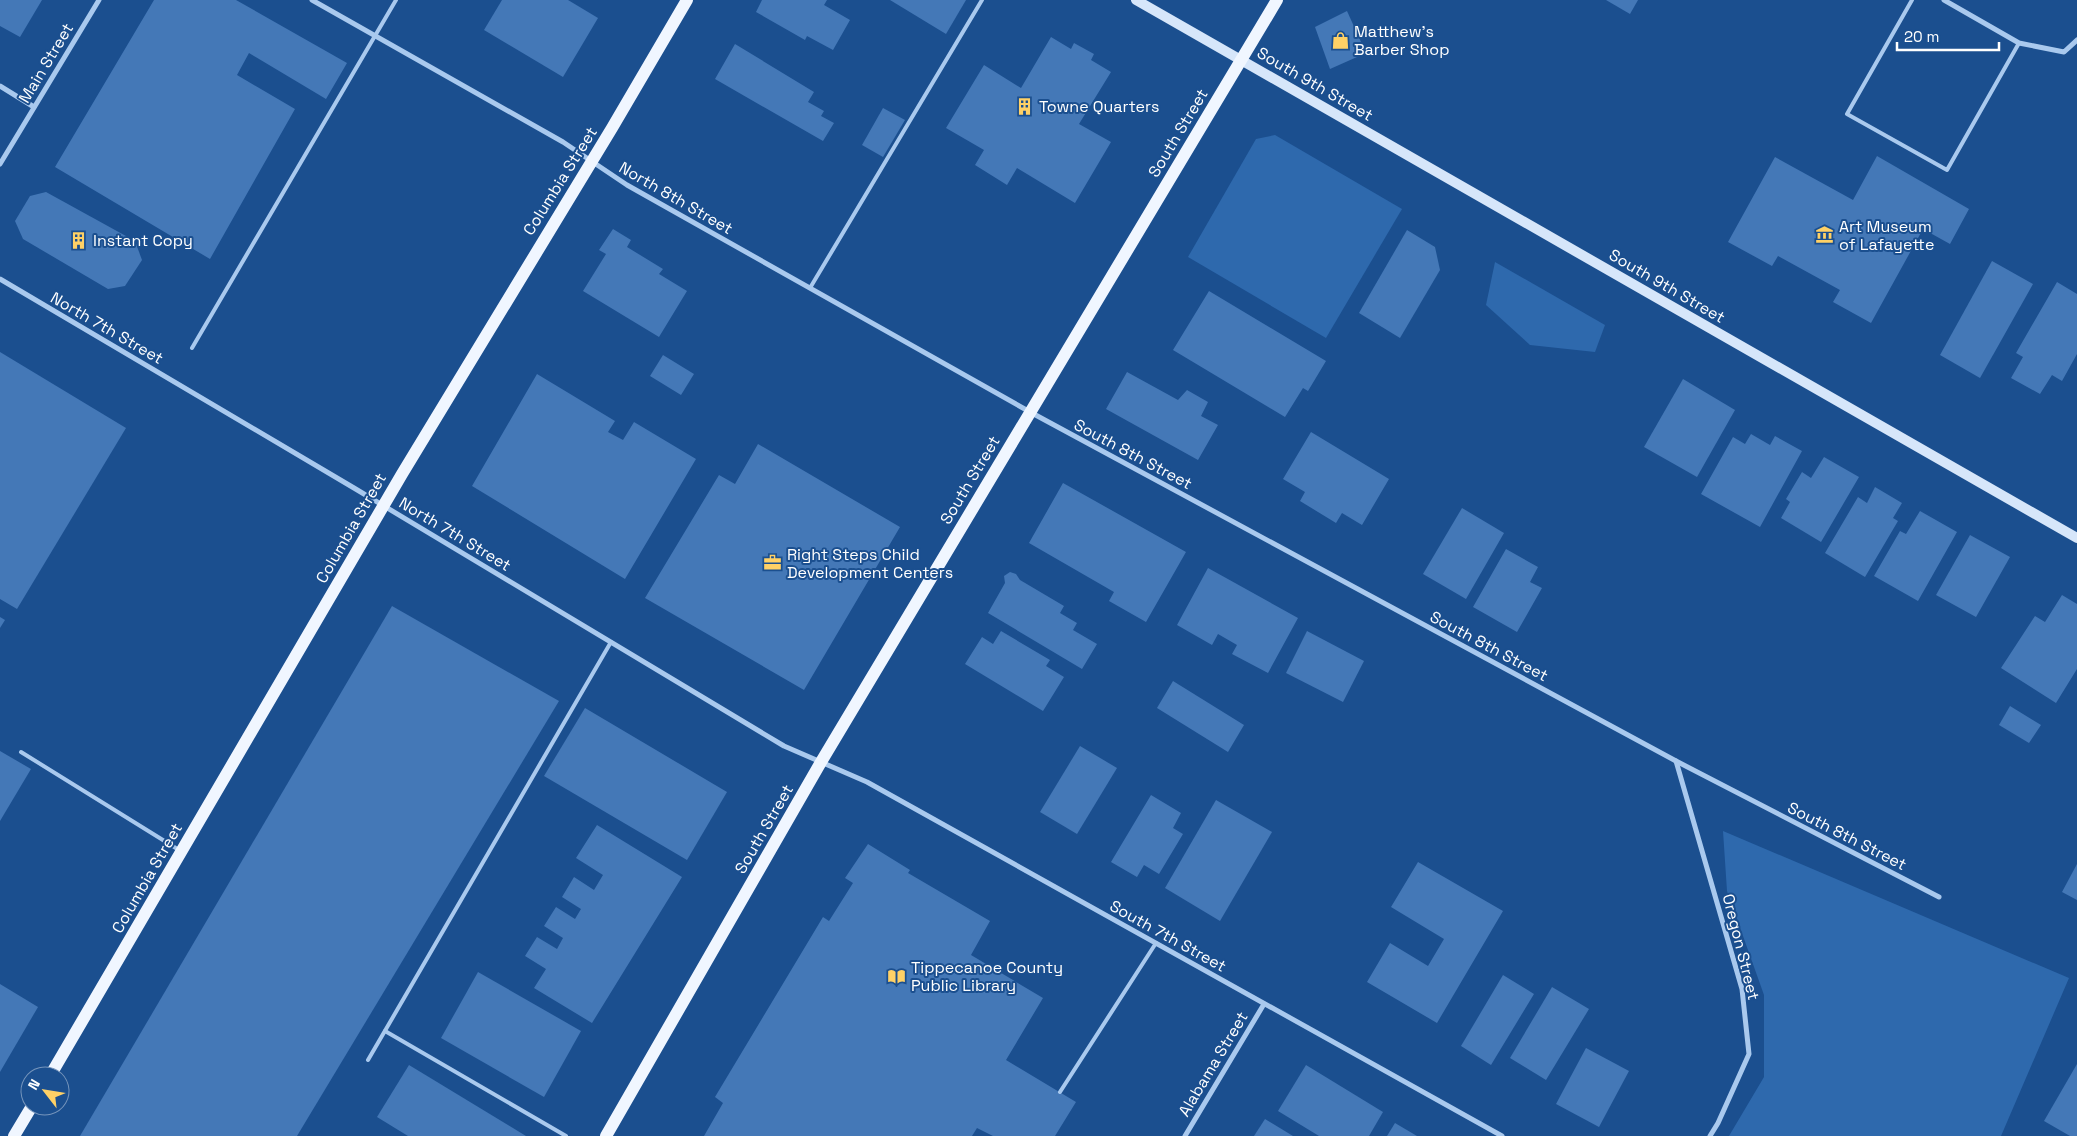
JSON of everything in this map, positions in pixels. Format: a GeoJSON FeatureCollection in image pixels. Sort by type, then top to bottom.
{"type":"FeatureCollection","features":[{"type":"Feature","properties":{"kind":"main road","name":"Columbia Street"},"geometry":{"type":"LineString","coordinates":[[56,1066],[383,506],[687,0]]}},
{"type":"Feature","properties":{"kind":"main road","name":"South Street"},"geometry":{"type":"LineString","coordinates":[[606,1136],[821,762],[1277,0]]}},
{"type":"Feature","properties":{"kind":"main road"},"geometry":{"type":"LineString","coordinates":[[14,1136],[26,1116]]}},
{"type":"Feature","properties":{"kind":"street","name":"Main Street"},"geometry":{"type":"LineString","coordinates":[[0,164],[99,0]]}},
{"type":"Feature","properties":{"kind":"street","name":"North 8th Street"},"geometry":{"type":"LineString","coordinates":[[312,0],[563,142],[628,185],[1030,412]]}},
{"type":"Feature","properties":{"kind":"street","name":"South 9th Street"},"geometry":{"type":"LineString","coordinates":[[1136,0],[2077,538]]}},
{"type":"Feature","properties":{"kind":"street"},"geometry":{"type":"LineString","coordinates":[[1944,0],[2019,43],[2064,52],[2077,40]]}},
{"type":"Feature","properties":{"kind":"street"},"geometry":{"type":"LineString","coordinates":[[0,86],[34,107]]}},
{"type":"Feature","properties":{"kind":"street","name":"North 7th Street"},"geometry":{"type":"LineString","coordinates":[[0,279],[784,746],[821,762]]}},
{"type":"Feature","properties":{"kind":"street","name":"South 8th Street"},"geometry":{"type":"LineString","coordinates":[[1030,412],[1676,761],[1939,898]]}},
{"type":"Feature","properties":{"kind":"street","name":"Oregon Street"},"geometry":{"type":"LineString","coordinates":[[1676,761],[1742,989],[1749,1054],[1718,1123],[1710,1136]]}},
{"type":"Feature","properties":{"kind":"street","name":"South 7th Street"},"geometry":{"type":"LineString","coordinates":[[821,762],[867,782],[1502,1136]]}},
{"type":"Feature","properties":{"kind":"street","name":"Alabama Street"},"geometry":{"type":"LineString","coordinates":[[1185,1136],[1264,1004]]}},
{"type":"Feature","properties":{"kind":"lane"},"geometry":{"type":"LineString","coordinates":[[192,348],[396,0]]}},
{"type":"Feature","properties":{"kind":"lane"},"geometry":{"type":"LineString","coordinates":[[810,288],[982,0]]}},
{"type":"Feature","properties":{"kind":"lane"},"geometry":{"type":"LineString","coordinates":[[1912,0],[1847,114],[1947,170],[2019,43]]}},
{"type":"Feature","properties":{"kind":"lane"},"geometry":{"type":"LineString","coordinates":[[368,1060],[610,642]]}},
{"type":"Feature","properties":{"kind":"lane"},"geometry":{"type":"LineString","coordinates":[[21,752],[181,851]]}},
{"type":"Feature","properties":{"kind":"lane"},"geometry":{"type":"LineString","coordinates":[[1060,1092],[1156,943]]}},
{"type":"Feature","properties":{"kind":"lane"},"geometry":{"type":"LineString","coordinates":[[385,1031],[566,1136]]}},
{"type":"Feature","properties":{"kind":"shaded area"},"geometry":{"type":"Polygon","coordinates":[[[1275,135],[1402,209],[1326,338],[1188,257],[1256,139],[1275,135]]]}},
{"type":"Feature","properties":{"kind":"shaded area"},"geometry":{"type":"Polygon","coordinates":[[[1495,262],[1605,325],[1595,352],[1530,345],[1486,305],[1495,262]]]}},
{"type":"Feature","properties":{"kind":"shaded area"},"geometry":{"type":"Polygon","coordinates":[[[1723,831],[2069,978],[2001,1136],[1729,1136],[1764,1077],[1764,995],[1727,891],[1723,831]]]}},
{"type":"Feature","properties":{"kind":"building"},"geometry":{"type":"Polygon","coordinates":[[[0,0],[42,0],[20,37],[0,26],[0,0]]]}},
{"type":"Feature","properties":{"kind":"building"},"geometry":{"type":"Polygon","coordinates":[[[154,0],[236,0],[347,63],[326,99],[249,53],[237,75],[295,109],[210,259],[55,167],[154,0]]]}},
{"type":"Feature","properties":{"kind":"building"},"geometry":{"type":"Polygon","coordinates":[[[502,0],[568,0],[598,18],[563,77],[484,30],[502,0]]]}},
{"type":"Feature","properties":{"kind":"building"},"geometry":{"type":"Polygon","coordinates":[[[762,0],[827,0],[824,5],[850,20],[833,50],[807,36],[805,40],[756,12],[762,0]]]}},
{"type":"Feature","properties":{"kind":"building"},"geometry":{"type":"Polygon","coordinates":[[[890,0],[966,0],[946,34],[890,0]]]}},
{"type":"Feature","properties":{"kind":"building"},"geometry":{"type":"Polygon","coordinates":[[[1606,0],[1638,0],[1630,14],[1606,0]]]}},
{"type":"Feature","properties":{"kind":"building","name":"Matthew's Barber Shop"},"geometry":{"type":"Polygon","coordinates":[[[1347,11],[1366,53],[1330,69],[1315,27],[1347,11]]]}},
{"type":"Feature","properties":{"kind":"building","name":"Towne Quarters"},"geometry":{"type":"Polygon","coordinates":[[[1051,37],[1071,49],[1074,43],[1094,54],[1091,60],[1111,72],[1079,124],[1111,142],[1075,203],[1017,168],[1007,185],[975,165],[984,150],[946,128],[984,65],[1021,88],[1051,37]]]}},
{"type":"Feature","properties":{"kind":"building"},"geometry":{"type":"Polygon","coordinates":[[[735,44],[814,92],[808,102],[824,111],[821,116],[834,123],[823,141],[715,79],[735,44]]]}},
{"type":"Feature","properties":{"kind":"building"},"geometry":{"type":"Polygon","coordinates":[[[883,108],[905,120],[883,157],[862,145],[883,108]]]}},
{"type":"Feature","properties":{"kind":"building","name":"Art Museum of Lafayette"},"geometry":{"type":"Polygon","coordinates":[[[1877,156],[1969,209],[1950,244],[1923,229],[1871,323],[1833,302],[1840,290],[1778,256],[1772,266],[1728,242],[1775,157],[1853,200],[1877,156]]]}},
{"type":"Feature","properties":{"kind":"building","name":"Instant Copy"},"geometry":{"type":"Polygon","coordinates":[[[46,192],[135,241],[142,260],[125,286],[108,289],[23,239],[15,221],[30,196],[46,192]]]}},
{"type":"Feature","properties":{"kind":"building"},"geometry":{"type":"Polygon","coordinates":[[[613,229],[631,240],[627,247],[663,269],[659,274],[687,291],[659,337],[583,291],[606,254],[599,250],[613,229]]]}},
{"type":"Feature","properties":{"kind":"building"},"geometry":{"type":"Polygon","coordinates":[[[1407,230],[1435,247],[1440,270],[1400,338],[1359,313],[1407,230]]]}},
{"type":"Feature","properties":{"kind":"building"},"geometry":{"type":"Polygon","coordinates":[[[1992,261],[2033,284],[1980,378],[1940,355],[1992,261]]]}},
{"type":"Feature","properties":{"kind":"building"},"geometry":{"type":"Polygon","coordinates":[[[2057,282],[2077,294],[2077,354],[2062,381],[2052,375],[2040,394],[2011,378],[2023,357],[2016,353],[2057,282]]]}},
{"type":"Feature","properties":{"kind":"building"},"geometry":{"type":"Polygon","coordinates":[[[1209,291],[1326,361],[1308,391],[1303,388],[1285,417],[1173,350],[1209,291]]]}},
{"type":"Feature","properties":{"kind":"building"},"geometry":{"type":"Polygon","coordinates":[[[0,352],[126,428],[17,609],[0,599],[0,352]]]}},
{"type":"Feature","properties":{"kind":"building"},"geometry":{"type":"Polygon","coordinates":[[[663,355],[694,374],[681,395],[650,376],[663,355]]]}},
{"type":"Feature","properties":{"kind":"building"},"geometry":{"type":"Polygon","coordinates":[[[1127,372],[1178,400],[1187,390],[1208,402],[1201,416],[1218,425],[1198,460],[1106,409],[1127,372]]]}},
{"type":"Feature","properties":{"kind":"building"},"geometry":{"type":"Polygon","coordinates":[[[537,374],[615,421],[608,432],[623,440],[634,422],[696,459],[625,579],[472,486],[537,374]]]}},
{"type":"Feature","properties":{"kind":"building"},"geometry":{"type":"Polygon","coordinates":[[[1683,379],[1735,410],[1697,477],[1644,447],[1683,379]]]}},
{"type":"Feature","properties":{"kind":"building"},"geometry":{"type":"Polygon","coordinates":[[[1311,432],[1389,479],[1362,525],[1342,513],[1336,523],[1300,501],[1305,492],[1283,479],[1311,432]]]}},
{"type":"Feature","properties":{"kind":"building"},"geometry":{"type":"Polygon","coordinates":[[[1751,434],[1770,445],[1775,436],[1802,451],[1760,527],[1701,494],[1733,437],[1745,444],[1751,434]]]}},
{"type":"Feature","properties":{"kind":"building","name":"Right Steps Child Development Centers"},"geometry":{"type":"Polygon","coordinates":[[[758,444],[900,527],[804,690],[645,598],[719,475],[735,484],[758,444]]]}},
{"type":"Feature","properties":{"kind":"building"},"geometry":{"type":"Polygon","coordinates":[[[1824,457],[1859,477],[1821,542],[1781,518],[1790,502],[1786,499],[1802,472],[1811,478],[1824,457]]]}},
{"type":"Feature","properties":{"kind":"building"},"geometry":{"type":"Polygon","coordinates":[[[1063,483],[1186,552],[1146,622],[1109,601],[1114,592],[1029,543],[1063,483]]]}},
{"type":"Feature","properties":{"kind":"building"},"geometry":{"type":"Polygon","coordinates":[[[1875,487],[1902,503],[1893,518],[1898,521],[1865,577],[1825,553],[1858,497],[1867,503],[1875,487]]]}},
{"type":"Feature","properties":{"kind":"building"},"geometry":{"type":"Polygon","coordinates":[[[1462,508],[1504,533],[1466,599],[1423,574],[1462,508]]]}},
{"type":"Feature","properties":{"kind":"building"},"geometry":{"type":"Polygon","coordinates":[[[1920,511],[1957,532],[1918,601],[1874,576],[1900,531],[1906,534],[1920,511]]]}},
{"type":"Feature","properties":{"kind":"building"},"geometry":{"type":"Polygon","coordinates":[[[1970,535],[2010,557],[1976,617],[1936,595],[1970,535]]]}},
{"type":"Feature","properties":{"kind":"building"},"geometry":{"type":"Polygon","coordinates":[[[1506,549],[1538,567],[1530,582],[1542,588],[1517,632],[1473,607],[1506,549]]]}},
{"type":"Feature","properties":{"kind":"building"},"geometry":{"type":"Polygon","coordinates":[[[1208,568],[1298,618],[1268,673],[1232,654],[1237,645],[1218,634],[1212,645],[1177,625],[1208,568]]]}},
{"type":"Feature","properties":{"kind":"building"},"geometry":{"type":"Polygon","coordinates":[[[1010,572],[1016,574],[1020,580],[1064,606],[1060,613],[1077,623],[1073,630],[1097,644],[1082,669],[988,613],[1005,583],[1004,576],[1010,572]]]}},
{"type":"Feature","properties":{"kind":"building"},"geometry":{"type":"Polygon","coordinates":[[[2062,595],[2077,604],[2077,669],[2056,703],[2001,668],[2035,616],[2045,622],[2062,595]]]}},
{"type":"Feature","properties":{"kind":"building"},"geometry":{"type":"Polygon","coordinates":[[[392,606],[559,701],[297,1136],[80,1136],[392,606]]]}},
{"type":"Feature","properties":{"kind":"building"},"geometry":{"type":"Polygon","coordinates":[[[0,617],[5,620],[0,628],[0,617]]]}},
{"type":"Feature","properties":{"kind":"building"},"geometry":{"type":"Polygon","coordinates":[[[1001,631],[1050,660],[1046,666],[1064,677],[1043,711],[965,664],[982,637],[993,644],[1001,631]]]}},
{"type":"Feature","properties":{"kind":"building"},"geometry":{"type":"Polygon","coordinates":[[[1307,631],[1364,661],[1343,702],[1286,673],[1307,631]]]}},
{"type":"Feature","properties":{"kind":"building"},"geometry":{"type":"Polygon","coordinates":[[[1173,681],[1244,725],[1228,752],[1157,708],[1173,681]]]}},
{"type":"Feature","properties":{"kind":"building"},"geometry":{"type":"Polygon","coordinates":[[[2010,706],[2041,725],[2029,743],[1999,725],[2010,706]]]}},
{"type":"Feature","properties":{"kind":"building"},"geometry":{"type":"Polygon","coordinates":[[[585,708],[727,792],[687,860],[544,776],[585,708]]]}},
{"type":"Feature","properties":{"kind":"building"},"geometry":{"type":"Polygon","coordinates":[[[1080,746],[1117,768],[1077,834],[1040,812],[1080,746]]]}},
{"type":"Feature","properties":{"kind":"building"},"geometry":{"type":"Polygon","coordinates":[[[0,751],[31,769],[0,821],[0,751]]]}},
{"type":"Feature","properties":{"kind":"building"},"geometry":{"type":"Polygon","coordinates":[[[1151,795],[1181,813],[1173,828],[1183,834],[1159,874],[1144,865],[1137,877],[1111,862],[1151,795]]]}},
{"type":"Feature","properties":{"kind":"building"},"geometry":{"type":"Polygon","coordinates":[[[1216,800],[1272,832],[1220,921],[1165,888],[1216,800]]]}},
{"type":"Feature","properties":{"kind":"building"},"geometry":{"type":"Polygon","coordinates":[[[597,825],[682,877],[592,1023],[534,988],[546,969],[525,956],[537,937],[557,949],[563,938],[544,926],[556,907],[575,919],[581,909],[562,897],[574,877],[594,890],[603,875],[576,858],[597,825]]]}},
{"type":"Feature","properties":{"kind":"building","name":"Tippecanoe County Public Library"},"geometry":{"type":"Polygon","coordinates":[[[868,844],[910,870],[908,873],[990,921],[971,955],[1043,998],[1006,1060],[1076,1102],[1055,1136],[993,1136],[977,1128],[972,1136],[704,1136],[723,1103],[715,1097],[823,917],[829,921],[853,883],[845,878],[868,844]]]}},
{"type":"Feature","properties":{"kind":"building"},"geometry":{"type":"Polygon","coordinates":[[[1418,862],[1503,911],[1437,1023],[1367,982],[1390,943],[1428,966],[1444,939],[1391,907],[1418,862]]]}},
{"type":"Feature","properties":{"kind":"building"},"geometry":{"type":"Polygon","coordinates":[[[2077,864],[2077,900],[2062,892],[2077,864]]]}},
{"type":"Feature","properties":{"kind":"building"},"geometry":{"type":"Polygon","coordinates":[[[478,972],[581,1031],[544,1097],[441,1038],[478,972]]]}},
{"type":"Feature","properties":{"kind":"building"},"geometry":{"type":"Polygon","coordinates":[[[1503,975],[1534,994],[1491,1065],[1461,1046],[1503,975]]]}},
{"type":"Feature","properties":{"kind":"building"},"geometry":{"type":"Polygon","coordinates":[[[0,984],[38,1007],[0,1072],[0,984]]]}},
{"type":"Feature","properties":{"kind":"building"},"geometry":{"type":"Polygon","coordinates":[[[1552,987],[1589,1009],[1546,1080],[1510,1058],[1552,987]]]}},
{"type":"Feature","properties":{"kind":"building"},"geometry":{"type":"Polygon","coordinates":[[[1586,1048],[1629,1071],[1599,1127],[1556,1104],[1586,1048]]]}},
{"type":"Feature","properties":{"kind":"building"},"geometry":{"type":"Polygon","coordinates":[[[2077,1064],[2077,1136],[2070,1136],[2044,1121],[2077,1064]]]}},
{"type":"Feature","properties":{"kind":"building"},"geometry":{"type":"Polygon","coordinates":[[[409,1065],[526,1136],[408,1136],[377,1117],[409,1065]]]}},
{"type":"Feature","properties":{"kind":"building"},"geometry":{"type":"Polygon","coordinates":[[[1306,1065],[1383,1112],[1369,1136],[1319,1136],[1278,1111],[1306,1065]]]}},
{"type":"Feature","properties":{"kind":"building"},"geometry":{"type":"Polygon","coordinates":[[[1265,1119],[1293,1136],[1254,1136],[1265,1119]]]}},
{"type":"Feature","properties":{"kind":"building"},"geometry":{"type":"Polygon","coordinates":[[[1395,1123],[1417,1136],[1387,1136],[1395,1123]]]}},
{"type":"Feature","properties":{"kind":"place","name":"Matthew's Barber Shop"},"geometry":{"type":"Point","coordinates":[1340,40]}},
{"type":"Feature","properties":{"kind":"place","name":"Towne Quarters"},"geometry":{"type":"Point","coordinates":[1025,106]}},
{"type":"Feature","properties":{"kind":"place","name":"Art Museum of Lafayette"},"geometry":{"type":"Point","coordinates":[1825,235]}},
{"type":"Feature","properties":{"kind":"place","name":"Instant Copy"},"geometry":{"type":"Point","coordinates":[79,240]}},
{"type":"Feature","properties":{"kind":"place","name":"Right Steps Child Development Centers"},"geometry":{"type":"Point","coordinates":[773,563]}},
{"type":"Feature","properties":{"kind":"place","name":"Tippecanoe County Public Library"},"geometry":{"type":"Point","coordinates":[897,976]}}]}
